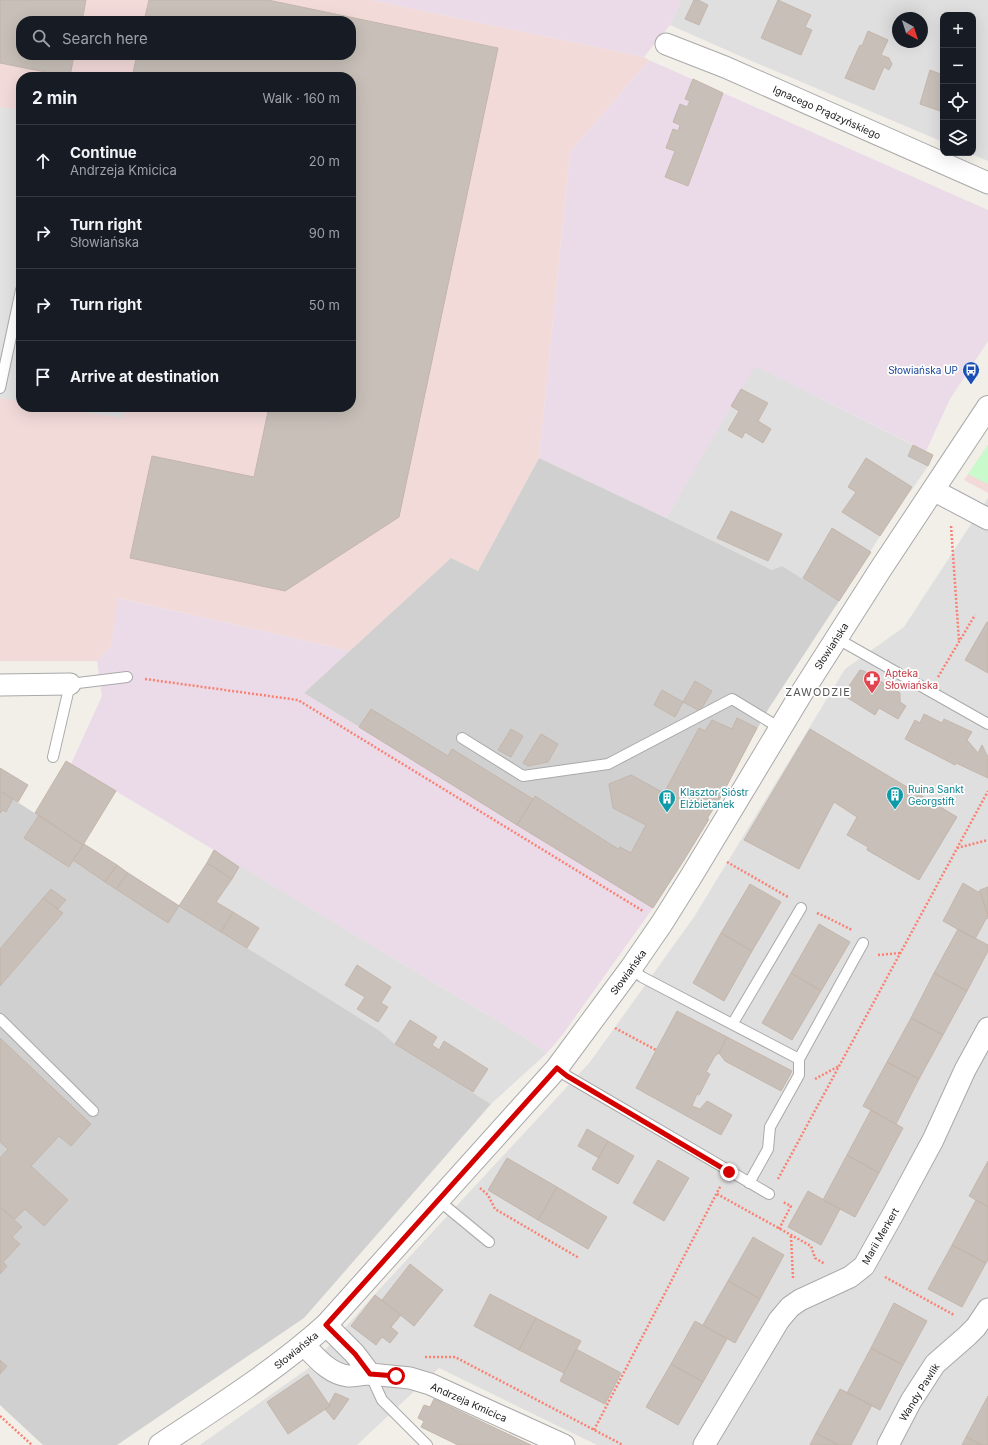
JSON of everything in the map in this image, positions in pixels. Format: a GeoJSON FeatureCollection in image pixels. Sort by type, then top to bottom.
{"type":"FeatureCollection","features":[{"type":"Feature","properties":{"kind":"street","name":"Ignacego Prądzyńskiego"},"geometry":{"type":"LineString","coordinates":[[666,44],[725,67],[988,183]]}},
{"type":"Feature","properties":{"kind":"street","name":"Słowiańska"},"geometry":{"type":"LineString","coordinates":[[160,1445],[268,1373],[304,1345],[326,1325],[557,1068],[631,968],[662,923],[836,638],[988,407]]}},
{"type":"Feature","properties":{"kind":"street"},"geometry":{"type":"LineString","coordinates":[[933,490],[955,503],[988,519]]}},
{"type":"Feature","properties":{"kind":"street"},"geometry":{"type":"LineString","coordinates":[[0,685],[70,684]]}},
{"type":"Feature","properties":{"kind":"street","name":"Marii Merkert"},"geometry":{"type":"LineString","coordinates":[[857,1271],[892,1216],[933,1140],[964,1070],[988,1028]]}},
{"type":"Feature","properties":{"kind":"street"},"geometry":{"type":"LineString","coordinates":[[704,1445],[779,1320],[790,1307],[800,1300],[857,1271]]}},
{"type":"Feature","properties":{"kind":"street","name":"Wandy Pawlik"},"geometry":{"type":"LineString","coordinates":[[888,1445],[912,1401],[935,1364],[976,1327],[988,1309]]}},
{"type":"Feature","properties":{"kind":"street"},"geometry":{"type":"LineString","coordinates":[[326,1325],[355,1354],[370,1374]]}},
{"type":"Feature","properties":{"kind":"street","name":"Andrzeja Kmicica"},"geometry":{"type":"LineString","coordinates":[[304,1345],[319,1361],[338,1374],[348,1376],[370,1374],[396,1376],[410,1378],[430,1384],[564,1445]]}},
{"type":"Feature","properties":{"kind":"lane"},"geometry":{"type":"LineString","coordinates":[[0,388],[16,313]]}},
{"type":"Feature","properties":{"kind":"lane"},"geometry":{"type":"LineString","coordinates":[[836,638],[988,724]]}},
{"type":"Feature","properties":{"kind":"lane"},"geometry":{"type":"LineString","coordinates":[[53,757],[70,684],[127,677]]}},
{"type":"Feature","properties":{"kind":"lane"},"geometry":{"type":"LineString","coordinates":[[462,738],[523,776],[608,764],[732,699],[780,728]]}},
{"type":"Feature","properties":{"kind":"lane"},"geometry":{"type":"LineString","coordinates":[[734,1023],[801,908]]}},
{"type":"Feature","properties":{"kind":"lane"},"geometry":{"type":"LineString","coordinates":[[749,1183],[768,1149],[770,1127],[799,1075],[799,1059],[863,943]]}},
{"type":"Feature","properties":{"kind":"lane"},"geometry":{"type":"LineString","coordinates":[[631,968],[642,976],[734,1023],[799,1059]]}},
{"type":"Feature","properties":{"kind":"lane"},"geometry":{"type":"LineString","coordinates":[[0,1018],[94,1111]]}},
{"type":"Feature","properties":{"kind":"lane"},"geometry":{"type":"LineString","coordinates":[[557,1068],[567,1076],[769,1194]]}},
{"type":"Feature","properties":{"kind":"lane"},"geometry":{"type":"LineString","coordinates":[[438,1200],[489,1242]]}},
{"type":"Feature","properties":{"kind":"lane"},"geometry":{"type":"LineString","coordinates":[[370,1374],[382,1400],[427,1445]]}},
{"type":"Feature","properties":{"kind":"path"},"geometry":{"type":"LineString","coordinates":[[955,503],[950,519],[959,641]]}},
{"type":"Feature","properties":{"kind":"path"},"geometry":{"type":"LineString","coordinates":[[930,691],[975,615]]}},
{"type":"Feature","properties":{"kind":"path"},"geometry":{"type":"LineString","coordinates":[[127,677],[298,700],[662,923]]}},
{"type":"Feature","properties":{"kind":"path"},"geometry":{"type":"LineString","coordinates":[[779,1229],[791,1206],[769,1194],[988,791]]}},
{"type":"Feature","properties":{"kind":"path"},"geometry":{"type":"LineString","coordinates":[[957,848],[988,840]]}},
{"type":"Feature","properties":{"kind":"path"},"geometry":{"type":"LineString","coordinates":[[612,1027],[656,1050]]}},
{"type":"Feature","properties":{"kind":"path"},"geometry":{"type":"LineString","coordinates":[[464,1172],[488,1195],[495,1209],[579,1258]]}},
{"type":"Feature","properties":{"kind":"path"},"geometry":{"type":"LineString","coordinates":[[594,1430],[729,1172]]}},
{"type":"Feature","properties":{"kind":"path"},"geometry":{"type":"LineString","coordinates":[[717,1194],[811,1246],[815,1258],[857,1271],[976,1327]]}},
{"type":"Feature","properties":{"kind":"path"},"geometry":{"type":"LineString","coordinates":[[791,1235],[794,1279],[800,1300]]}},
{"type":"Feature","properties":{"kind":"path"},"geometry":{"type":"LineString","coordinates":[[396,1376],[403,1357],[455,1357],[623,1445]]}},
{"type":"Feature","properties":{"kind":"path"},"geometry":{"type":"LineString","coordinates":[[0,1416],[32,1445]]}},
{"type":"Feature","properties":{"kind":"shaded area"},"geometry":{"type":"Polygon","coordinates":[[[0,0],[370,0],[644,57],[649,60],[570,152],[539,458],[478,571],[451,558],[350,651],[119,598],[111,646],[97,661],[0,661],[0,0]]]}},
{"type":"Feature","properties":{"kind":"shaded area"},"geometry":{"type":"Polygon","coordinates":[[[370,0],[681,0],[670,25],[644,57],[370,0]]]}},
{"type":"Feature","properties":{"kind":"shaded area"},"geometry":{"type":"Polygon","coordinates":[[[681,0],[988,0],[988,161],[976,156],[976,12],[940,12],[940,141],[670,25],[681,0]]]}},
{"type":"Feature","properties":{"kind":"shaded area"},"geometry":{"type":"Polygon","coordinates":[[[649,60],[988,210],[988,341],[950,399],[926,451],[755,366],[666,518],[539,458],[570,152],[649,60]]]}},
{"type":"Feature","properties":{"kind":"shaded area"},"geometry":{"type":"Polygon","coordinates":[[[0,107],[16,109],[16,401],[0,398],[0,107]]]}},
{"type":"Feature","properties":{"kind":"shaded area"},"geometry":{"type":"Polygon","coordinates":[[[754,365],[933,455],[928,466],[880,536],[839,601],[782,566],[772,570],[666,518],[754,365]]]}},
{"type":"Feature","properties":{"kind":"shaded area"},"geometry":{"type":"Polygon","coordinates":[[[85,412],[124,412],[122,418],[85,412]]]}},
{"type":"Feature","properties":{"kind":"shaded area"},"geometry":{"type":"Polygon","coordinates":[[[988,445],[988,493],[964,480],[988,445]]]}},
{"type":"Feature","properties":{"kind":"shaded area"},"geometry":{"type":"Polygon","coordinates":[[[539,458],[772,570],[782,566],[839,601],[769,708],[707,818],[709,819],[653,908],[304,693],[451,558],[478,571],[539,458]]]}},
{"type":"Feature","properties":{"kind":"shaded area"},"geometry":{"type":"Polygon","coordinates":[[[988,498],[988,1445],[597,1445],[439,1368],[357,1445],[200,1445],[310,1367],[375,1294],[590,1062],[694,917],[845,669],[904,627],[988,498]]]}},
{"type":"Feature","properties":{"kind":"shaded area"},"geometry":{"type":"Polygon","coordinates":[[[118,598],[350,651],[304,693],[653,908],[563,1034],[547,1053],[521,1035],[71,764],[102,696],[97,661],[111,646],[118,598]]]}},
{"type":"Feature","properties":{"kind":"shaded area"},"geometry":{"type":"Polygon","coordinates":[[[0,791],[221,932],[380,1031],[395,1044],[491,1104],[304,1318],[117,1445],[43,1445],[0,1405],[0,791]]]}},
{"type":"Feature","properties":{"kind":"shaded area"},"geometry":{"type":"Polygon","coordinates":[[[214,850],[521,1035],[547,1053],[491,1104],[395,1044],[380,1031],[179,906],[214,850]]]}},
{"type":"Feature","properties":{"kind":"green space"},"geometry":{"type":"Polygon","coordinates":[[[988,445],[988,484],[968,474],[988,445]]]}},
{"type":"Feature","properties":{"kind":"building"},"geometry":{"type":"Polygon","coordinates":[[[0,0],[86,0],[83,16],[16,16],[16,60],[73,60],[71,72],[45,72],[0,63],[0,0]]]}},
{"type":"Feature","properties":{"kind":"building"},"geometry":{"type":"Polygon","coordinates":[[[149,0],[268,0],[345,16],[145,16],[149,0]]]}},
{"type":"Feature","properties":{"kind":"building"},"geometry":{"type":"Polygon","coordinates":[[[694,0],[698,0],[708,5],[699,25],[685,19],[694,0]]]}},
{"type":"Feature","properties":{"kind":"building"},"geometry":{"type":"Polygon","coordinates":[[[778,0],[811,15],[805,27],[812,30],[801,55],[761,38],[778,0]]]}},
{"type":"Feature","properties":{"kind":"building"},"geometry":{"type":"Polygon","coordinates":[[[356,18],[498,48],[399,517],[285,591],[130,558],[152,456],[254,477],[268,412],[356,412],[356,72],[133,72],[136,60],[356,60],[356,18]]]}},
{"type":"Feature","properties":{"kind":"building"},"geometry":{"type":"Polygon","coordinates":[[[868,31],[888,40],[881,55],[889,58],[892,64],[889,70],[884,67],[874,90],[845,78],[860,45],[862,46],[868,31]]]}},
{"type":"Feature","properties":{"kind":"building"},"geometry":{"type":"Polygon","coordinates":[[[930,70],[940,74],[940,111],[920,104],[930,70]]]}},
{"type":"Feature","properties":{"kind":"building"},"geometry":{"type":"Polygon","coordinates":[[[693,79],[723,93],[688,186],[665,177],[675,151],[666,148],[673,129],[678,131],[680,125],[673,122],[680,104],[687,107],[690,101],[685,99],[693,79]]]}},
{"type":"Feature","properties":{"kind":"building"},"geometry":{"type":"Polygon","coordinates":[[[741,389],[768,403],[758,421],[771,429],[763,443],[745,432],[742,438],[728,430],[739,411],[731,406],[741,389]]]}},
{"type":"Feature","properties":{"kind":"building"},"geometry":{"type":"Polygon","coordinates":[[[913,445],[933,455],[928,466],[908,456],[913,445]]]}},
{"type":"Feature","properties":{"kind":"building"},"geometry":{"type":"Polygon","coordinates":[[[866,458],[912,487],[880,536],[842,512],[856,492],[848,487],[866,458]]]}},
{"type":"Feature","properties":{"kind":"building"},"geometry":{"type":"Polygon","coordinates":[[[731,511],[782,534],[768,561],[717,538],[731,511]]]}},
{"type":"Feature","properties":{"kind":"building"},"geometry":{"type":"Polygon","coordinates":[[[832,528],[871,552],[839,601],[803,578],[832,528]]]}},
{"type":"Feature","properties":{"kind":"building"},"geometry":{"type":"Polygon","coordinates":[[[988,622],[988,673],[965,660],[988,622]]]}},
{"type":"Feature","properties":{"kind":"building","name":"Apteka Słowiańska"},"geometry":{"type":"Polygon","coordinates":[[[860,670],[900,693],[900,702],[906,706],[898,719],[879,708],[875,715],[843,695],[860,670]]]}},
{"type":"Feature","properties":{"kind":"building"},"geometry":{"type":"Polygon","coordinates":[[[695,681],[712,691],[700,711],[683,702],[695,681]]]}},
{"type":"Feature","properties":{"kind":"building"},"geometry":{"type":"Polygon","coordinates":[[[662,690],[683,702],[675,717],[654,705],[662,690]]]}},
{"type":"Feature","properties":{"kind":"building"},"geometry":{"type":"Polygon","coordinates":[[[371,709],[448,756],[452,749],[533,799],[517,825],[359,727],[371,709]]]}},
{"type":"Feature","properties":{"kind":"building"},"geometry":{"type":"Polygon","coordinates":[[[924,714],[942,723],[944,719],[972,732],[967,740],[978,753],[982,745],[988,757],[988,778],[956,763],[955,765],[905,739],[915,720],[920,723],[924,714]]]}},
{"type":"Feature","properties":{"kind":"building","name":"Klasztor Sióstr Elżbietanek"},"geometry":{"type":"Polygon","coordinates":[[[737,718],[757,728],[722,795],[707,819],[709,819],[653,908],[517,825],[535,796],[618,849],[620,847],[631,853],[646,825],[613,808],[609,784],[631,775],[664,793],[699,728],[705,731],[712,720],[732,729],[737,718]]]}},
{"type":"Feature","properties":{"kind":"building"},"geometry":{"type":"Polygon","coordinates":[[[511,729],[523,736],[511,757],[498,750],[511,729]]]}},
{"type":"Feature","properties":{"kind":"building","name":"Ruina Sankt Georgstift"},"geometry":{"type":"Polygon","coordinates":[[[810,729],[957,817],[919,880],[867,850],[868,847],[847,835],[857,817],[834,802],[799,869],[744,840],[810,729]]]}},
{"type":"Feature","properties":{"kind":"building"},"geometry":{"type":"Polygon","coordinates":[[[541,734],[558,744],[548,762],[528,766],[523,763],[541,734]]]}},
{"type":"Feature","properties":{"kind":"building"},"geometry":{"type":"Polygon","coordinates":[[[66,761],[116,791],[83,845],[35,813],[66,761]]]}},
{"type":"Feature","properties":{"kind":"building"},"geometry":{"type":"Polygon","coordinates":[[[0,768],[28,785],[18,802],[0,791],[0,768]]]}},
{"type":"Feature","properties":{"kind":"building"},"geometry":{"type":"Polygon","coordinates":[[[0,791],[13,799],[6,812],[3,810],[0,813],[0,791]]]}},
{"type":"Feature","properties":{"kind":"building"},"geometry":{"type":"Polygon","coordinates":[[[39,815],[83,845],[69,867],[24,838],[39,815]]]}},
{"type":"Feature","properties":{"kind":"building"},"geometry":{"type":"Polygon","coordinates":[[[84,844],[117,865],[105,882],[73,860],[84,844]]]}},
{"type":"Feature","properties":{"kind":"building"},"geometry":{"type":"Polygon","coordinates":[[[214,850],[239,867],[232,879],[207,863],[214,850]]]}},
{"type":"Feature","properties":{"kind":"building"},"geometry":{"type":"Polygon","coordinates":[[[207,863],[232,879],[216,902],[233,912],[221,932],[179,906],[207,863]]]}},
{"type":"Feature","properties":{"kind":"building"},"geometry":{"type":"Polygon","coordinates":[[[117,865],[128,873],[116,889],[105,882],[117,865]]]}},
{"type":"Feature","properties":{"kind":"building"},"geometry":{"type":"Polygon","coordinates":[[[128,873],[179,906],[168,923],[116,889],[128,873]]]}},
{"type":"Feature","properties":{"kind":"building"},"geometry":{"type":"Polygon","coordinates":[[[963,883],[978,892],[980,891],[988,916],[975,939],[943,921],[963,883]]]}},
{"type":"Feature","properties":{"kind":"building"},"geometry":{"type":"Polygon","coordinates":[[[750,884],[781,902],[752,951],[721,933],[750,884]]]}},
{"type":"Feature","properties":{"kind":"building"},"geometry":{"type":"Polygon","coordinates":[[[988,887],[988,916],[980,890],[988,887]]]}},
{"type":"Feature","properties":{"kind":"building"},"geometry":{"type":"Polygon","coordinates":[[[51,889],[66,900],[58,909],[43,898],[51,889]]]}},
{"type":"Feature","properties":{"kind":"building"},"geometry":{"type":"Polygon","coordinates":[[[43,898],[63,913],[0,986],[0,949],[43,898]]]}},
{"type":"Feature","properties":{"kind":"building"},"geometry":{"type":"Polygon","coordinates":[[[233,912],[259,928],[247,948],[221,932],[233,912]]]}},
{"type":"Feature","properties":{"kind":"building"},"geometry":{"type":"Polygon","coordinates":[[[819,924],[850,942],[821,991],[791,973],[819,924]]]}},
{"type":"Feature","properties":{"kind":"building"},"geometry":{"type":"Polygon","coordinates":[[[958,929],[988,945],[988,951],[967,991],[934,973],[958,929]]]}},
{"type":"Feature","properties":{"kind":"building"},"geometry":{"type":"Polygon","coordinates":[[[721,933],[752,951],[724,1001],[693,983],[721,933]]]}},
{"type":"Feature","properties":{"kind":"building"},"geometry":{"type":"Polygon","coordinates":[[[357,965],[391,987],[381,1003],[388,1007],[378,1022],[357,1009],[365,997],[345,985],[357,965]]]}},
{"type":"Feature","properties":{"kind":"building"},"geometry":{"type":"Polygon","coordinates":[[[791,973],[821,991],[792,1040],[762,1023],[791,973]]]}},
{"type":"Feature","properties":{"kind":"building"},"geometry":{"type":"Polygon","coordinates":[[[934,973],[967,991],[943,1035],[911,1018],[934,973]]]}},
{"type":"Feature","properties":{"kind":"building"},"geometry":{"type":"Polygon","coordinates":[[[677,1011],[727,1037],[719,1053],[715,1056],[706,1072],[710,1074],[699,1095],[697,1094],[692,1106],[700,1109],[707,1101],[732,1115],[721,1135],[636,1088],[677,1011]]]}},
{"type":"Feature","properties":{"kind":"building"},"geometry":{"type":"Polygon","coordinates":[[[911,1018],[943,1035],[919,1079],[887,1062],[911,1018]]]}},
{"type":"Feature","properties":{"kind":"building"},"geometry":{"type":"Polygon","coordinates":[[[410,1020],[437,1037],[432,1045],[439,1050],[444,1041],[488,1069],[473,1092],[395,1044],[410,1020]]]}},
{"type":"Feature","properties":{"kind":"building"},"geometry":{"type":"Polygon","coordinates":[[[727,1037],[792,1071],[781,1091],[725,1061],[719,1053],[727,1037]]]}},
{"type":"Feature","properties":{"kind":"building"},"geometry":{"type":"Polygon","coordinates":[[[0,1038],[91,1124],[71,1146],[59,1136],[31,1166],[68,1200],[44,1226],[25,1209],[15,1219],[0,1207],[0,1158],[8,1149],[0,1142],[0,1038]]]}},
{"type":"Feature","properties":{"kind":"building"},"geometry":{"type":"Polygon","coordinates":[[[887,1062],[919,1079],[896,1124],[863,1106],[887,1062]]]}},
{"type":"Feature","properties":{"kind":"building"},"geometry":{"type":"Polygon","coordinates":[[[871,1110],[903,1128],[879,1173],[847,1155],[871,1110]]]}},
{"type":"Feature","properties":{"kind":"building"},"geometry":{"type":"Polygon","coordinates":[[[587,1129],[608,1141],[599,1158],[578,1146],[587,1129]]]}},
{"type":"Feature","properties":{"kind":"building"},"geometry":{"type":"Polygon","coordinates":[[[608,1141],[634,1156],[618,1184],[592,1169],[608,1141]]]}},
{"type":"Feature","properties":{"kind":"building"},"geometry":{"type":"Polygon","coordinates":[[[847,1155],[879,1173],[855,1217],[823,1200],[847,1155]]]}},
{"type":"Feature","properties":{"kind":"building"},"geometry":{"type":"Polygon","coordinates":[[[507,1158],[557,1187],[538,1220],[488,1190],[507,1158]]]}},
{"type":"Feature","properties":{"kind":"building"},"geometry":{"type":"Polygon","coordinates":[[[658,1160],[689,1178],[664,1221],[633,1203],[658,1160]]]}},
{"type":"Feature","properties":{"kind":"building"},"geometry":{"type":"Polygon","coordinates":[[[988,1161],[988,1207],[969,1196],[988,1161]]]}},
{"type":"Feature","properties":{"kind":"building"},"geometry":{"type":"Polygon","coordinates":[[[557,1187],[607,1217],[588,1249],[538,1220],[557,1187]]]}},
{"type":"Feature","properties":{"kind":"building"},"geometry":{"type":"Polygon","coordinates":[[[808,1191],[840,1209],[821,1245],[788,1227],[808,1191]]]}},
{"type":"Feature","properties":{"kind":"building"},"geometry":{"type":"Polygon","coordinates":[[[976,1200],[988,1207],[988,1260],[986,1263],[952,1245],[976,1200]]]}},
{"type":"Feature","properties":{"kind":"building"},"geometry":{"type":"Polygon","coordinates":[[[0,1207],[22,1227],[12,1237],[20,1244],[3,1262],[7,1266],[0,1274],[0,1207]]]}},
{"type":"Feature","properties":{"kind":"building"},"geometry":{"type":"Polygon","coordinates":[[[753,1237],[784,1255],[760,1299],[728,1281],[753,1237]]]}},
{"type":"Feature","properties":{"kind":"building"},"geometry":{"type":"Polygon","coordinates":[[[952,1245],[986,1263],[962,1307],[928,1289],[952,1245]]]}},
{"type":"Feature","properties":{"kind":"building"},"geometry":{"type":"Polygon","coordinates":[[[410,1264],[443,1290],[414,1326],[382,1300],[410,1264]]]}},
{"type":"Feature","properties":{"kind":"building"},"geometry":{"type":"Polygon","coordinates":[[[728,1281],[760,1299],[735,1343],[703,1325],[728,1281]]]}},
{"type":"Feature","properties":{"kind":"building"},"geometry":{"type":"Polygon","coordinates":[[[490,1294],[536,1318],[519,1350],[474,1326],[490,1294]]]}},
{"type":"Feature","properties":{"kind":"building"},"geometry":{"type":"Polygon","coordinates":[[[375,1295],[401,1315],[391,1327],[398,1333],[390,1343],[382,1337],[376,1345],[351,1326],[375,1295]]]}},
{"type":"Feature","properties":{"kind":"building"},"geometry":{"type":"Polygon","coordinates":[[[894,1303],[927,1321],[903,1365],[871,1348],[894,1303]]]}},
{"type":"Feature","properties":{"kind":"building"},"geometry":{"type":"Polygon","coordinates":[[[536,1318],[581,1341],[564,1373],[519,1350],[536,1318]]]}},
{"type":"Feature","properties":{"kind":"building"},"geometry":{"type":"Polygon","coordinates":[[[695,1321],[727,1339],[703,1382],[671,1364],[695,1321]]]}},
{"type":"Feature","properties":{"kind":"building"},"geometry":{"type":"Polygon","coordinates":[[[871,1348],[903,1365],[880,1410],[847,1393],[871,1348]]]}},
{"type":"Feature","properties":{"kind":"building"},"geometry":{"type":"Polygon","coordinates":[[[576,1349],[621,1373],[605,1404],[560,1381],[576,1349]]]}},
{"type":"Feature","properties":{"kind":"building"},"geometry":{"type":"Polygon","coordinates":[[[0,1360],[7,1366],[0,1374],[0,1360]]]}},
{"type":"Feature","properties":{"kind":"building"},"geometry":{"type":"Polygon","coordinates":[[[671,1364],[703,1382],[678,1425],[646,1407],[671,1364]]]}},
{"type":"Feature","properties":{"kind":"building"},"geometry":{"type":"Polygon","coordinates":[[[308,1374],[330,1406],[288,1434],[267,1402],[308,1374]]]}},
{"type":"Feature","properties":{"kind":"building"},"geometry":{"type":"Polygon","coordinates":[[[840,1389],[872,1405],[851,1445],[838,1445],[816,1433],[840,1389]]]}},
{"type":"Feature","properties":{"kind":"building"},"geometry":{"type":"Polygon","coordinates":[[[335,1393],[349,1399],[334,1420],[325,1409],[330,1406],[329,1404],[335,1393]]]}},
{"type":"Feature","properties":{"kind":"building"},"geometry":{"type":"Polygon","coordinates":[[[988,1396],[988,1445],[982,1445],[966,1437],[988,1396]]]}},
{"type":"Feature","properties":{"kind":"building"},"geometry":{"type":"Polygon","coordinates":[[[434,1399],[531,1445],[458,1445],[421,1427],[424,1421],[418,1418],[424,1405],[430,1407],[434,1399]]]}},
{"type":"Feature","properties":{"kind":"building"},"geometry":{"type":"Polygon","coordinates":[[[816,1433],[838,1445],[810,1445],[816,1433]]]}},
{"type":"Feature","properties":{"kind":"building"},"geometry":{"type":"Polygon","coordinates":[[[966,1437],[982,1445],[962,1445],[966,1437]]]}},
{"type":"Feature","properties":{"kind":"place","name":"Słowiańska UP"},"geometry":{"type":"Point","coordinates":[971,385]}},
{"type":"Feature","properties":{"kind":"place","name":"Apteka Słowiańska"},"geometry":{"type":"Point","coordinates":[872,694]}},
{"type":"Feature","properties":{"kind":"place","name":"Ruina Sankt Georgstift"},"geometry":{"type":"Point","coordinates":[895,810]}},
{"type":"Feature","properties":{"kind":"place","name":"Klasztor Sióstr Elżbietanek"},"geometry":{"type":"Point","coordinates":[667,813]}},
{"type":"Feature","properties":{"kind":"district","name":"ZAWODZIE"},"geometry":{"type":"Point","coordinates":[818,692]}},
{"type":"Feature","properties":{"kind":"route"},"geometry":{"type":"LineString","coordinates":[[396,1376],[370,1374],[355,1354],[326,1325],[557,1068],[567,1076],[729,1172]]}}]}
